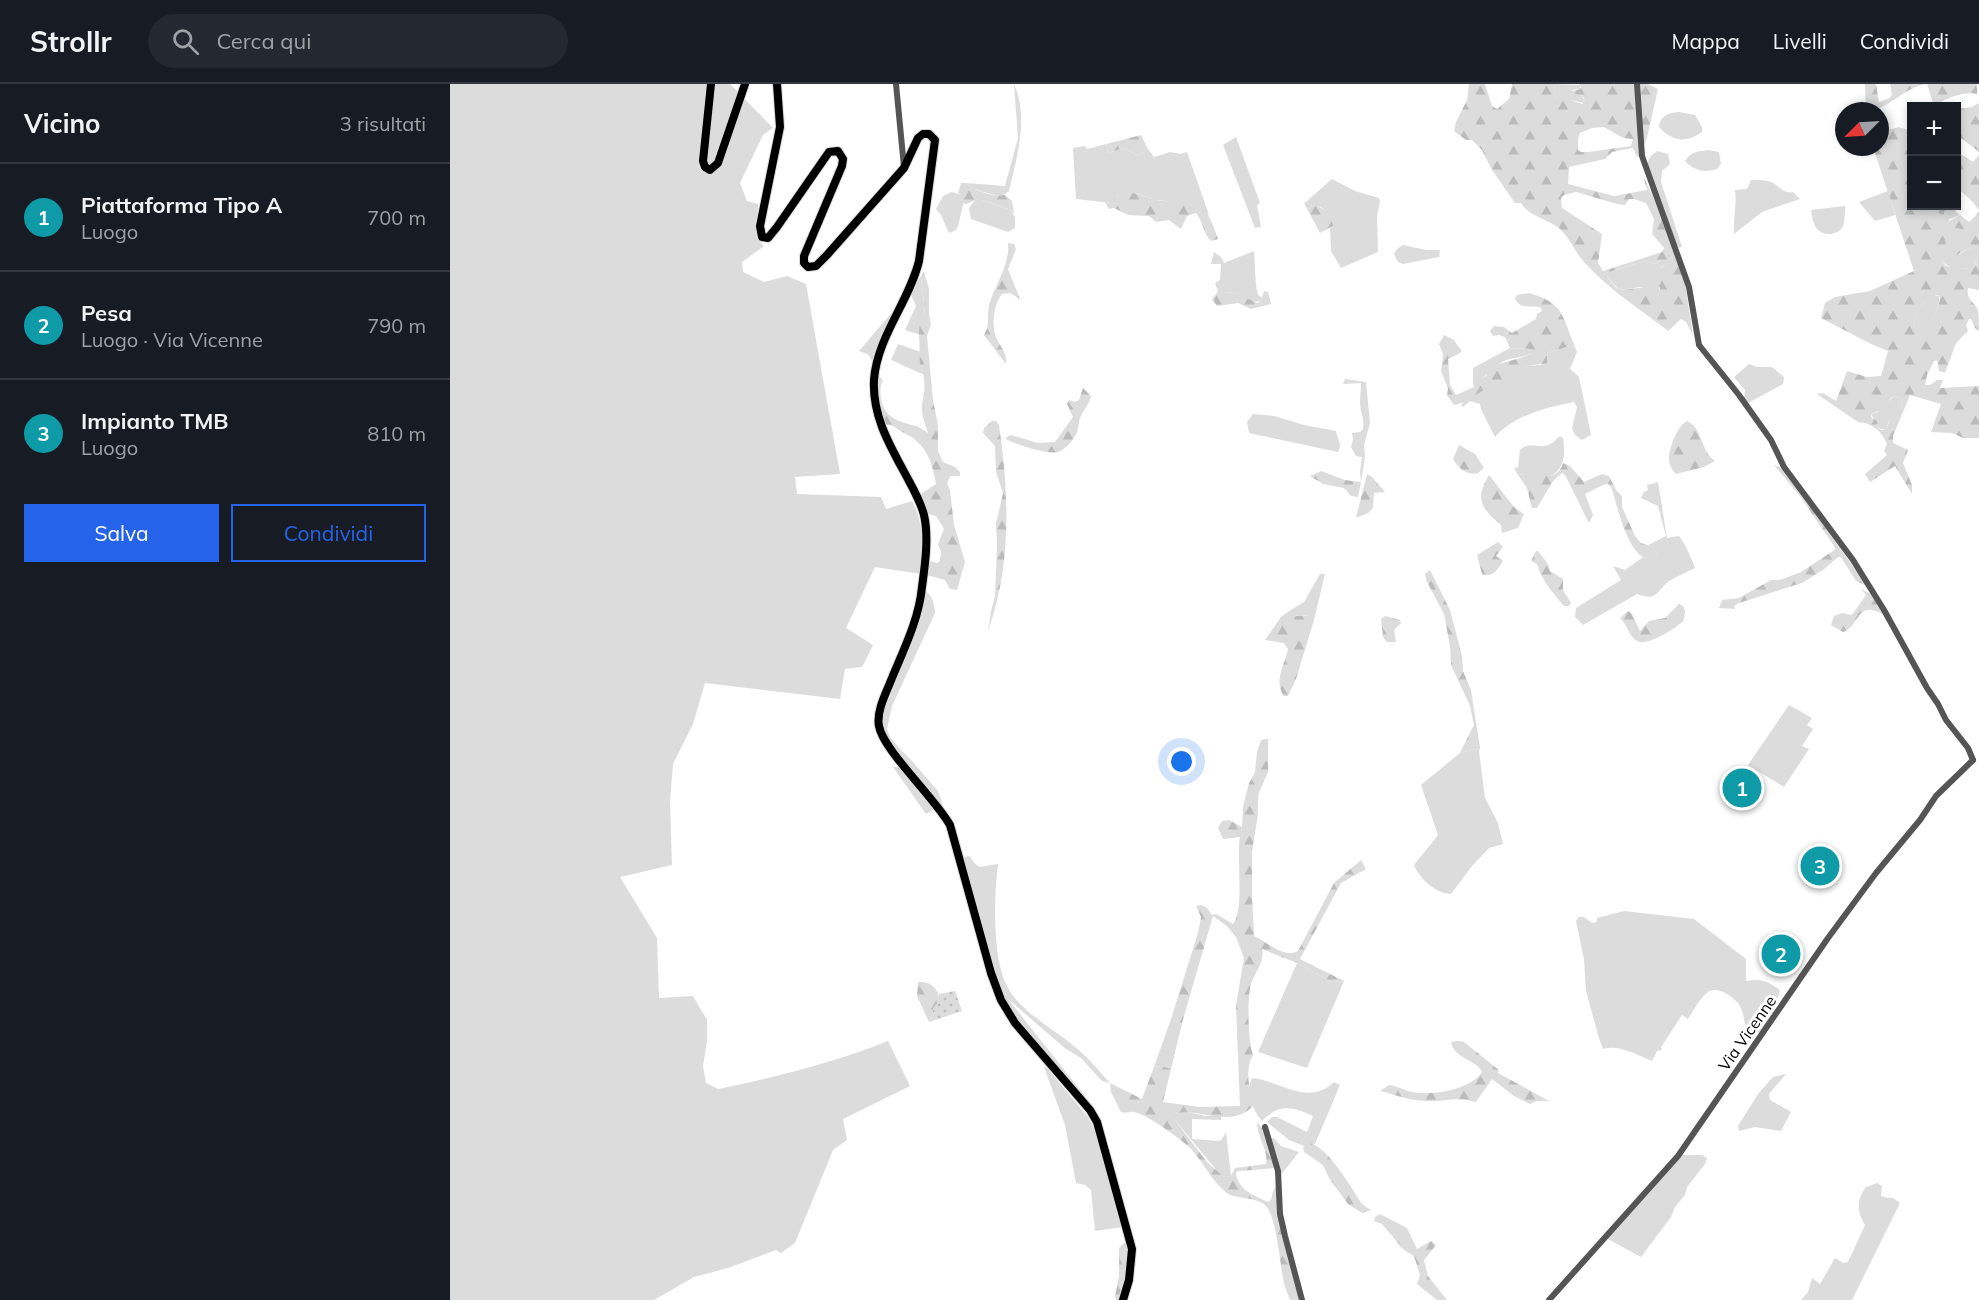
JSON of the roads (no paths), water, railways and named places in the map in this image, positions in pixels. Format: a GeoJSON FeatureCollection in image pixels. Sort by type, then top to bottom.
{"type":"FeatureCollection","features":[{"type":"Feature","properties":{"kind":"main road"},"geometry":{"type":"LineString","coordinates":[[711,84],[703,160],[705,167],[710,170],[718,162],[745,84]]}},
{"type":"Feature","properties":{"kind":"main road"},"geometry":{"type":"LineString","coordinates":[[777,84],[780,127],[760,226],[760,232],[764,238],[770,236],[777,227],[829,152],[838,151],[842,156],[843,162],[804,256],[804,263],[809,267],[816,266],[827,255],[904,168],[918,138],[926,134],[933,136],[936,143],[919,261],[880,352],[874,381],[875,400],[881,426],[919,500],[926,535],[920,604],[883,703],[879,725],[886,744],[941,810],[950,825],[991,974],[1008,1012],[1090,1110],[1097,1122],[1131,1242],[1132,1259],[1124,1300]]}},
{"type":"Feature","properties":{"kind":"street"},"geometry":{"type":"LineString","coordinates":[[896,84],[904,168]]}},
{"type":"Feature","properties":{"kind":"street"},"geometry":{"type":"LineString","coordinates":[[1637,84],[1642,156],[1689,287],[1699,345],[1739,395],[1771,440],[1784,467],[1853,560],[1946,720],[1976,761]]}},
{"type":"Feature","properties":{"kind":"street","name":"Via Vicenne"},"geometry":{"type":"LineString","coordinates":[[1549,1300],[1678,1155],[1828,938],[1876,873],[1920,820],[1936,796],[1976,761]]}},
{"type":"Feature","properties":{"kind":"street"},"geometry":{"type":"LineString","coordinates":[[1265,1127],[1278,1171],[1280,1214],[1302,1300]]}},
{"type":"Feature","properties":{"kind":"place","name":"Piattaforma Tipo A"},"geometry":{"type":"Point","coordinates":[1742,788]}},
{"type":"Feature","properties":{"kind":"place","name":"Impianto TMB"},"geometry":{"type":"Point","coordinates":[1820,866]}},
{"type":"Feature","properties":{"kind":"place","name":"Pesa"},"geometry":{"type":"Point","coordinates":[1781,954]}}]}
